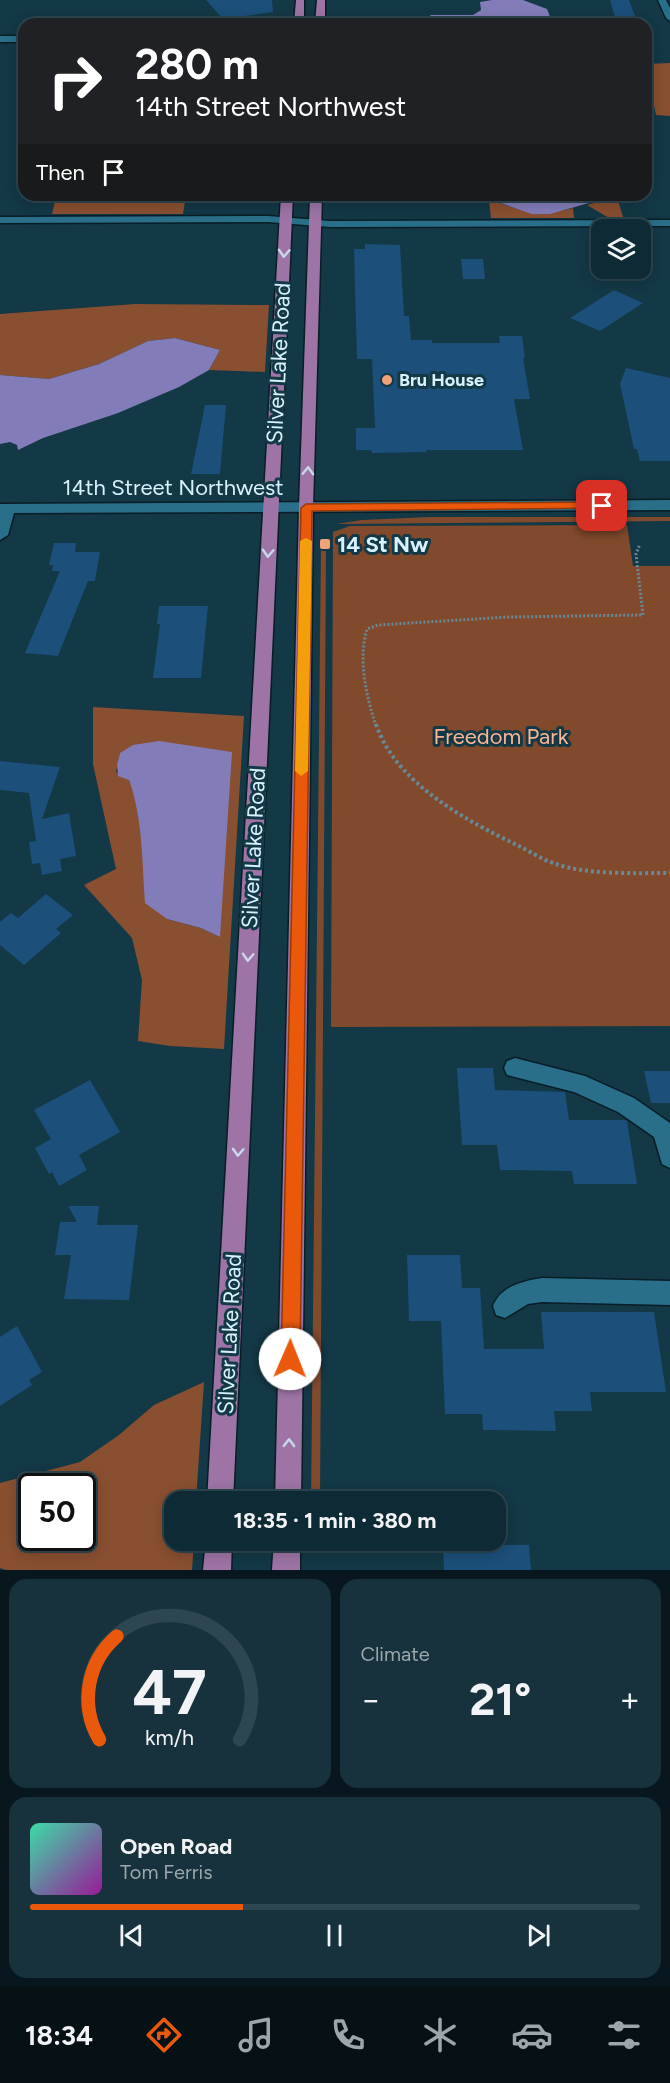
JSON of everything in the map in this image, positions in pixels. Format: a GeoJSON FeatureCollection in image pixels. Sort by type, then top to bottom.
{"type":"FeatureCollection","features":[{"type":"Feature","properties":{"kind":"main road"},"geometry":{"type":"LineString","coordinates":[[299,18],[300,0]]}},
{"type":"Feature","properties":{"kind":"main road"},"geometry":{"type":"LineString","coordinates":[[320,18],[321,0]]}},
{"type":"Feature","properties":{"kind":"main road","name":"Silver Lake Road"},"geometry":{"type":"LineString","coordinates":[[221,1491],[287,201]]}},
{"type":"Feature","properties":{"kind":"main road"},"geometry":{"type":"LineString","coordinates":[[288,1491],[306,508],[316,201]]}},
{"type":"Feature","properties":{"kind":"main road"},"geometry":{"type":"LineString","coordinates":[[217,1570],[218,1551]]}},
{"type":"Feature","properties":{"kind":"main road"},"geometry":{"type":"LineString","coordinates":[[286,1570],[287,1551]]}},
{"type":"Feature","properties":{"kind":"street"},"geometry":{"type":"LineString","coordinates":[[662,0],[670,18]]}},
{"type":"Feature","properties":{"kind":"street"},"geometry":{"type":"LineString","coordinates":[[0,39],[18,39]]}},
{"type":"Feature","properties":{"kind":"street"},"geometry":{"type":"LineString","coordinates":[[0,220],[670,223]]}},
{"type":"Feature","properties":{"kind":"street","name":"14th Street Northwest"},"geometry":{"type":"LineString","coordinates":[[4,509],[670,505]]}},
{"type":"Feature","properties":{"kind":"street"},"geometry":{"type":"LineString","coordinates":[[0,535],[4,509]]}},
{"type":"Feature","properties":{"kind":"street"},"geometry":{"type":"LineString","coordinates":[[515,1068],[577,1083],[626,1105],[663,1131],[670,1157]]}},
{"type":"Feature","properties":{"kind":"street"},"geometry":{"type":"LineString","coordinates":[[504,1306],[523,1293],[542,1290],[670,1293]]}},
{"type":"Feature","properties":{"kind":"path"},"geometry":{"type":"LineString","coordinates":[[640,544],[636,554],[643,615],[509,617],[378,626],[368,630],[362,647],[369,704],[381,741],[416,783],[473,824],[557,865],[610,873],[670,873]]}},
{"type":"Feature","properties":{"kind":"green space"},"geometry":{"type":"Polygon","coordinates":[[[430,517],[670,517],[670,521],[336,524],[362,520],[430,517]]]}},
{"type":"Feature","properties":{"kind":"green space","name":"Freedom Park"},"geometry":{"type":"Polygon","coordinates":[[[627,525],[633,566],[670,566],[670,1026],[331,1027],[333,532],[350,526],[627,525]]]}},
{"type":"Feature","properties":{"kind":"green space"},"geometry":{"type":"Polygon","coordinates":[[[321,547],[326,547],[320,1491],[311,1491],[321,547]]]}},
{"type":"Feature","properties":{"kind":"shaded area"},"geometry":{"type":"Polygon","coordinates":[[[523,0],[547,9],[551,18],[427,18],[431,15],[473,15],[481,10],[480,2],[523,0]]]}},
{"type":"Feature","properties":{"kind":"shaded area"},"geometry":{"type":"Polygon","coordinates":[[[670,63],[670,116],[656,115],[652,96],[652,64],[670,63]]]}},
{"type":"Feature","properties":{"kind":"shaded area"},"geometry":{"type":"Polygon","coordinates":[[[55,201],[185,201],[183,214],[52,214],[55,201]]]}},
{"type":"Feature","properties":{"kind":"shaded area"},"geometry":{"type":"Polygon","coordinates":[[[489,201],[540,212],[573,208],[574,218],[491,218],[489,201]]]}},
{"type":"Feature","properties":{"kind":"shaded area"},"geometry":{"type":"Polygon","coordinates":[[[495,201],[596,201],[550,214],[532,214],[495,201]]]}},
{"type":"Feature","properties":{"kind":"shaded area"},"geometry":{"type":"Polygon","coordinates":[[[602,201],[618,201],[623,217],[609,218],[587,205],[602,201]]]}},
{"type":"Feature","properties":{"kind":"shaded area"},"geometry":{"type":"Polygon","coordinates":[[[135,304],[269,305],[265,372],[209,370],[220,350],[175,338],[148,341],[99,364],[49,379],[0,375],[0,314],[135,304]]]}},
{"type":"Feature","properties":{"kind":"shaded area"},"geometry":{"type":"Polygon","coordinates":[[[175,338],[220,350],[209,370],[179,387],[118,413],[43,438],[18,450],[17,445],[10,442],[0,444],[0,375],[49,379],[99,364],[148,341],[175,338]]]}},
{"type":"Feature","properties":{"kind":"shaded area"},"geometry":{"type":"Polygon","coordinates":[[[93,707],[244,716],[224,1049],[170,1046],[138,1041],[142,980],[132,938],[84,885],[116,869],[93,764],[93,707]],[[120,753],[116,772],[129,780],[133,791],[167,919],[201,928],[220,937],[120,753]]]}},
{"type":"Feature","properties":{"kind":"shaded area"},"geometry":{"type":"Polygon","coordinates":[[[159,741],[232,752],[220,937],[201,928],[167,919],[145,903],[141,841],[134,795],[129,780],[118,776],[117,765],[120,753],[133,745],[159,741]]]}},
{"type":"Feature","properties":{"kind":"shaded area"},"geometry":{"type":"Polygon","coordinates":[[[204,1382],[197,1491],[164,1491],[164,1551],[193,1551],[192,1570],[6,1570],[0,1568],[0,1483],[18,1478],[18,1551],[96,1551],[96,1473],[38,1473],[80,1462],[119,1435],[154,1405],[204,1382]]]}},
{"type":"Feature","properties":{"kind":"building"},"geometry":{"type":"Polygon","coordinates":[[[206,0],[272,0],[273,12],[222,18],[206,0]]]}},
{"type":"Feature","properties":{"kind":"building"},"geometry":{"type":"Polygon","coordinates":[[[610,0],[629,0],[636,18],[615,18],[610,0]]]}},
{"type":"Feature","properties":{"kind":"building"},"geometry":{"type":"Polygon","coordinates":[[[365,244],[400,245],[404,316],[409,316],[411,340],[432,340],[432,343],[500,343],[499,336],[522,336],[530,399],[514,399],[523,450],[426,450],[426,452],[372,453],[371,450],[356,450],[356,428],[375,428],[372,359],[357,359],[354,249],[365,249],[365,244]]]}},
{"type":"Feature","properties":{"kind":"building"},"geometry":{"type":"Polygon","coordinates":[[[461,259],[483,259],[485,279],[463,279],[461,259]]]}},
{"type":"Feature","properties":{"kind":"building"},"geometry":{"type":"Polygon","coordinates":[[[614,290],[643,303],[600,331],[570,318],[614,290]]]}},
{"type":"Feature","properties":{"kind":"building"},"geometry":{"type":"Polygon","coordinates":[[[626,368],[670,378],[670,461],[640,461],[637,449],[634,449],[620,384],[626,368]]]}},
{"type":"Feature","properties":{"kind":"building"},"geometry":{"type":"Polygon","coordinates":[[[205,405],[226,405],[220,474],[191,474],[205,405]]]}},
{"type":"Feature","properties":{"kind":"building"},"geometry":{"type":"Polygon","coordinates":[[[54,543],[76,543],[75,552],[100,552],[95,581],[88,581],[58,656],[25,653],[60,571],[52,571],[53,565],[49,565],[54,543]]]}},
{"type":"Feature","properties":{"kind":"building"},"geometry":{"type":"Polygon","coordinates":[[[159,606],[208,606],[201,678],[153,678],[160,624],[157,624],[159,606]]]}},
{"type":"Feature","properties":{"kind":"building"},"geometry":{"type":"Polygon","coordinates":[[[0,761],[60,767],[42,819],[69,813],[76,856],[60,859],[62,871],[42,875],[40,863],[32,864],[29,842],[36,841],[29,793],[0,790],[0,761]]]}},
{"type":"Feature","properties":{"kind":"building"},"geometry":{"type":"Polygon","coordinates":[[[46,894],[73,915],[56,929],[61,933],[24,965],[0,945],[0,922],[11,913],[18,918],[46,894]]]}},
{"type":"Feature","properties":{"kind":"building"},"geometry":{"type":"Polygon","coordinates":[[[457,1068],[493,1068],[495,1090],[565,1092],[569,1120],[627,1121],[637,1184],[574,1184],[572,1171],[500,1170],[497,1145],[462,1145],[457,1068]]]}},
{"type":"Feature","properties":{"kind":"building"},"geometry":{"type":"Polygon","coordinates":[[[644,1071],[670,1071],[670,1103],[651,1103],[644,1071]]]}},
{"type":"Feature","properties":{"kind":"building"},"geometry":{"type":"Polygon","coordinates":[[[90,1080],[120,1132],[79,1155],[87,1170],[59,1186],[52,1172],[49,1174],[35,1148],[51,1139],[34,1110],[90,1080]]]}},
{"type":"Feature","properties":{"kind":"building"},"geometry":{"type":"Polygon","coordinates":[[[68,1206],[99,1206],[97,1225],[138,1225],[129,1300],[64,1299],[71,1255],[55,1255],[60,1222],[77,1222],[68,1206]]]}},
{"type":"Feature","properties":{"kind":"building"},"geometry":{"type":"Polygon","coordinates":[[[407,1255],[460,1255],[462,1288],[480,1288],[484,1349],[544,1349],[541,1312],[654,1312],[666,1392],[590,1392],[592,1411],[554,1411],[556,1431],[483,1430],[482,1414],[445,1414],[441,1321],[409,1321],[407,1255]]]}},
{"type":"Feature","properties":{"kind":"building"},"geometry":{"type":"Polygon","coordinates":[[[17,1326],[42,1372],[29,1380],[32,1385],[0,1406],[0,1337],[17,1326]]]}},
{"type":"Feature","properties":{"kind":"building"},"geometry":{"type":"Polygon","coordinates":[[[506,1545],[529,1545],[531,1570],[444,1570],[443,1551],[506,1551],[506,1545]]]}},
{"type":"Feature","properties":{"kind":"slow traffic"},"geometry":{"type":"LineString","coordinates":[[301,771],[306,541]]}},
{"type":"Feature","properties":{"kind":"place","name":"Bru House"},"geometry":{"type":"Point","coordinates":[387,380]}},
{"type":"Feature","properties":{"kind":"place","name":"14 St Nw"},"geometry":{"type":"Point","coordinates":[325,544]}},
{"type":"Feature","properties":{"kind":"route"},"geometry":{"type":"LineString","coordinates":[[290,1359],[306,508],[602,506]]}}]}
